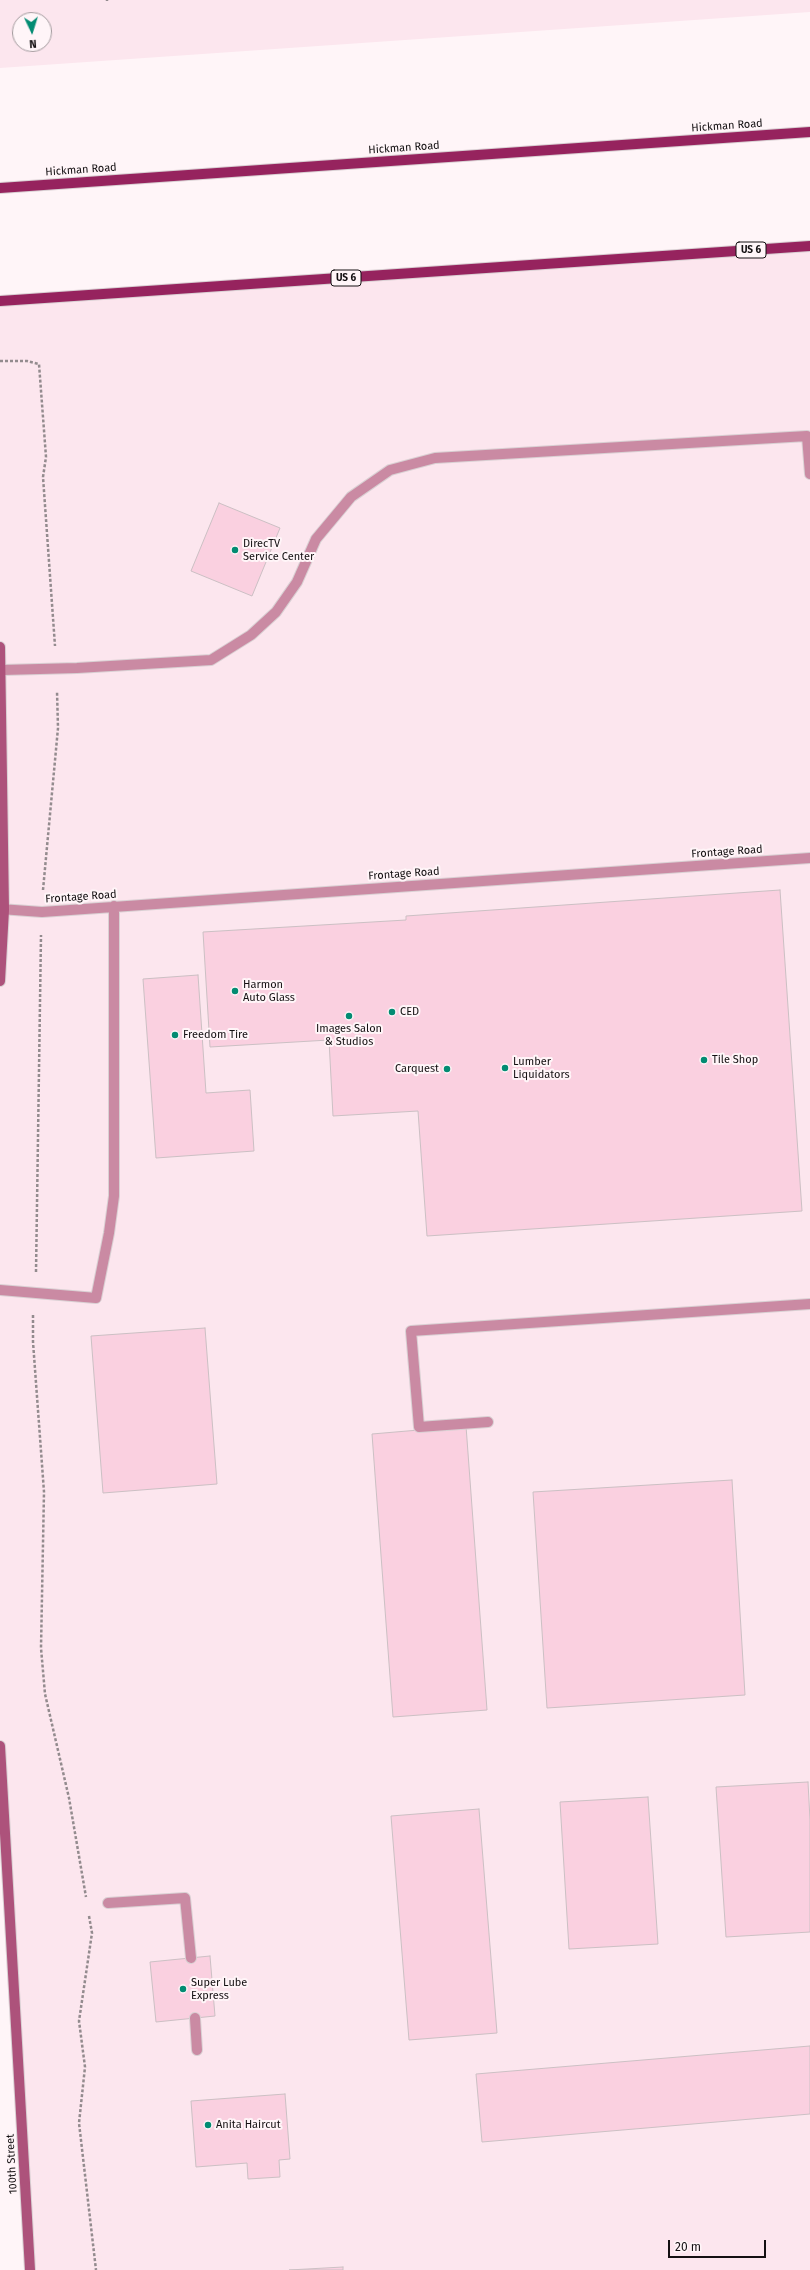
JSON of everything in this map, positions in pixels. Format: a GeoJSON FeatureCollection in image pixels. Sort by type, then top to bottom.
{"type":"FeatureCollection","features":[{"type":"Feature","properties":{"kind":"main road","name":"Hickman Road"},"geometry":{"type":"LineString","coordinates":[[0,188],[810,132]]}},
{"type":"Feature","properties":{"kind":"main road","name":"US 6"},"geometry":{"type":"LineString","coordinates":[[0,301],[810,246]]}},
{"type":"Feature","properties":{"kind":"main road"},"geometry":{"type":"LineString","coordinates":[[0,648],[2,670],[2,909],[0,982]]}},
{"type":"Feature","properties":{"kind":"main road","name":"100th Street"},"geometry":{"type":"LineString","coordinates":[[0,1746],[30,2270]]}},
{"type":"Feature","properties":{"kind":"lane"},"geometry":{"type":"LineString","coordinates":[[2,670],[77,668],[211,660],[251,635],[276,612],[297,582],[316,539],[351,497],[390,470],[435,458],[807,436],[810,474]]}},
{"type":"Feature","properties":{"kind":"lane","name":"Frontage Road"},"geometry":{"type":"LineString","coordinates":[[2,909],[42,912],[810,858]]}},
{"type":"Feature","properties":{"kind":"lane"},"geometry":{"type":"LineString","coordinates":[[0,1290],[96,1298],[109,1234],[114,1196],[114,906]]}},
{"type":"Feature","properties":{"kind":"lane"},"geometry":{"type":"LineString","coordinates":[[488,1422],[419,1427],[411,1331],[810,1304]]}},
{"type":"Feature","properties":{"kind":"lane"},"geometry":{"type":"LineString","coordinates":[[108,1903],[185,1898],[191,1958]]}},
{"type":"Feature","properties":{"kind":"lane"},"geometry":{"type":"LineString","coordinates":[[195,2018],[197,2050]]}},
{"type":"Feature","properties":{"kind":"path"},"geometry":{"type":"LineString","coordinates":[[0,361],[27,361]]}},
{"type":"Feature","properties":{"kind":"shaded area"},"geometry":{"type":"Polygon","coordinates":[[[0,0],[810,0],[810,12],[0,68],[0,0]]]}},
{"type":"Feature","properties":{"kind":"shaded area"},"geometry":{"type":"Polygon","coordinates":[[[810,246],[810,2270],[30,2270],[0,1746],[0,301],[810,246]]]}},
{"type":"Feature","properties":{"kind":"building","name":"DirecTV Service Center"},"geometry":{"type":"Polygon","coordinates":[[[219,503],[280,528],[252,596],[191,571],[219,503]]]}},
{"type":"Feature","properties":{"kind":"building"},"geometry":{"type":"Polygon","coordinates":[[[780,890],[802,1211],[427,1236],[418,1111],[333,1116],[329,1040],[210,1047],[203,932],[406,920],[406,916],[780,890]]]}},
{"type":"Feature","properties":{"kind":"building","name":"Freedom Tire"},"geometry":{"type":"Polygon","coordinates":[[[198,975],[206,1093],[250,1090],[254,1151],[156,1158],[143,979],[198,975]]]}},
{"type":"Feature","properties":{"kind":"building"},"geometry":{"type":"Polygon","coordinates":[[[205,1328],[217,1484],[103,1493],[91,1336],[205,1328]]]}},
{"type":"Feature","properties":{"kind":"building"},"geometry":{"type":"Polygon","coordinates":[[[466,1426],[487,1710],[393,1717],[372,1434],[466,1426]]]}},
{"type":"Feature","properties":{"kind":"building"},"geometry":{"type":"Polygon","coordinates":[[[732,1480],[745,1695],[547,1708],[533,1492],[732,1480]]]}},
{"type":"Feature","properties":{"kind":"building"},"geometry":{"type":"Polygon","coordinates":[[[808,1782],[810,1820],[810,1932],[726,1937],[716,1787],[808,1782]]]}},
{"type":"Feature","properties":{"kind":"building"},"geometry":{"type":"Polygon","coordinates":[[[648,1797],[658,1944],[569,1949],[560,1802],[648,1797]]]}},
{"type":"Feature","properties":{"kind":"building"},"geometry":{"type":"Polygon","coordinates":[[[479,1809],[497,2033],[409,2040],[391,1816],[479,1809]]]}},
{"type":"Feature","properties":{"kind":"building","name":"Super Lube Express"},"geometry":{"type":"Polygon","coordinates":[[[210,1956],[215,2016],[156,2022],[150,1962],[210,1956]]]}},
{"type":"Feature","properties":{"kind":"building"},"geometry":{"type":"Polygon","coordinates":[[[810,2046],[810,2114],[482,2142],[476,2074],[810,2046]]]}},
{"type":"Feature","properties":{"kind":"building"},"geometry":{"type":"Polygon","coordinates":[[[285,2094],[290,2159],[279,2160],[280,2177],[248,2179],[247,2163],[196,2167],[191,2101],[285,2094]]]}},
{"type":"Feature","properties":{"kind":"building"},"geometry":{"type":"Polygon","coordinates":[[[343,2267],[343,2270],[289,2270],[343,2267]]]}},
{"type":"Feature","properties":{"kind":"place","name":"DirecTV Service Center"},"geometry":{"type":"Point","coordinates":[235,550]}},
{"type":"Feature","properties":{"kind":"place","name":"Harmon Auto Glass"},"geometry":{"type":"Point","coordinates":[235,991]}},
{"type":"Feature","properties":{"kind":"place","name":"CED"},"geometry":{"type":"Point","coordinates":[392,1012]}},
{"type":"Feature","properties":{"kind":"place","name":"Images Salon & Studios"},"geometry":{"type":"Point","coordinates":[349,1016]}},
{"type":"Feature","properties":{"kind":"place","name":"Freedom Tire"},"geometry":{"type":"Point","coordinates":[175,1035]}},
{"type":"Feature","properties":{"kind":"place","name":"Tile Shop"},"geometry":{"type":"Point","coordinates":[704,1060]}},
{"type":"Feature","properties":{"kind":"place","name":"Lumber Liquidators"},"geometry":{"type":"Point","coordinates":[505,1068]}},
{"type":"Feature","properties":{"kind":"place","name":"Carquest"},"geometry":{"type":"Point","coordinates":[447,1069]}},
{"type":"Feature","properties":{"kind":"place","name":"Super Lube Express"},"geometry":{"type":"Point","coordinates":[183,1989]}},
{"type":"Feature","properties":{"kind":"place","name":"Anita Haircut"},"geometry":{"type":"Point","coordinates":[208,2125]}}]}
